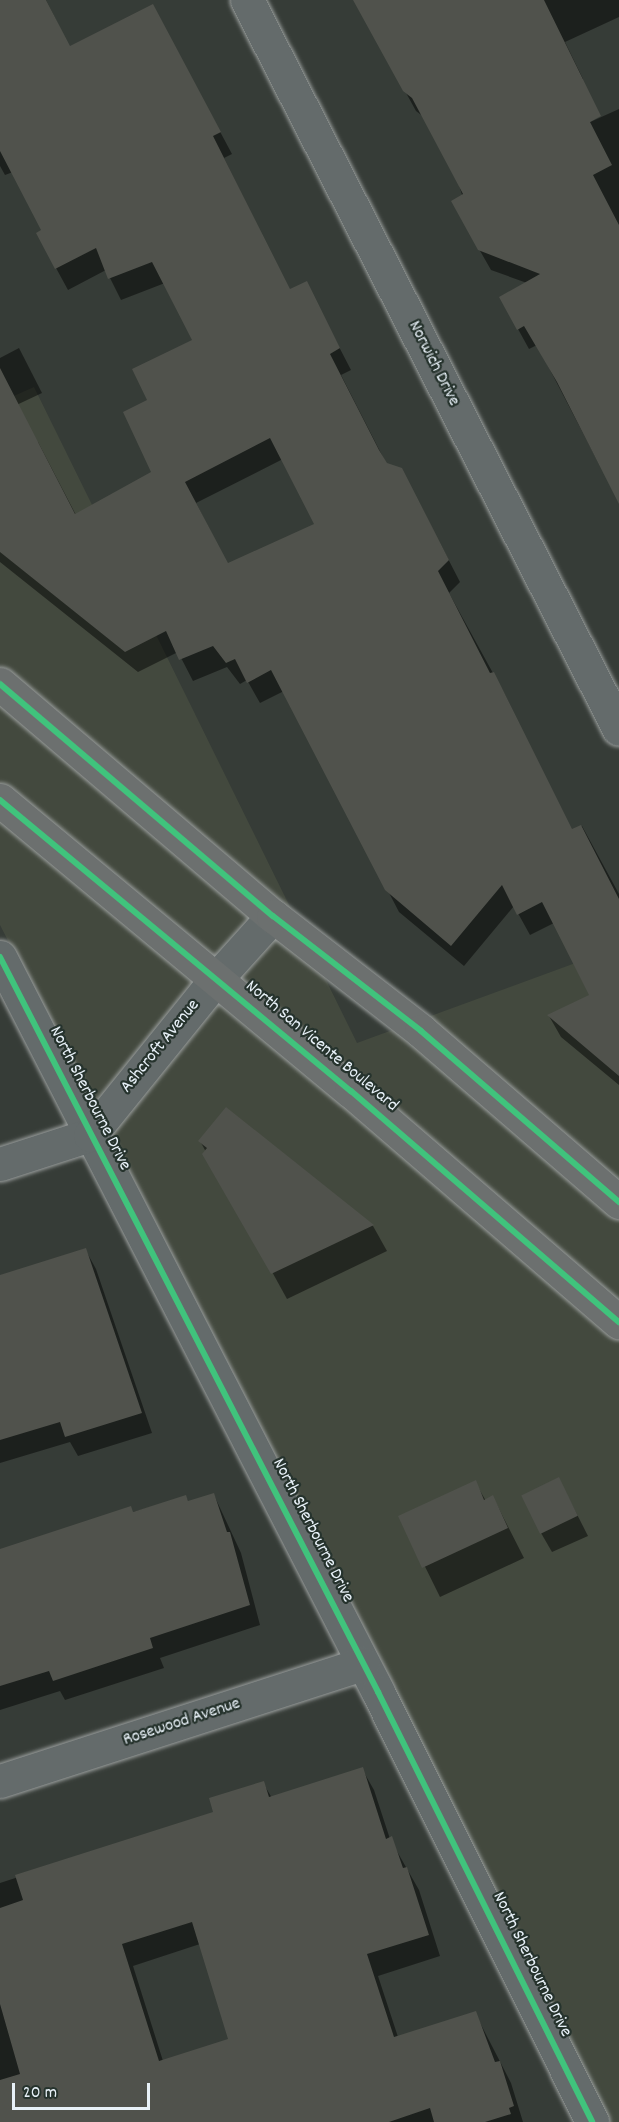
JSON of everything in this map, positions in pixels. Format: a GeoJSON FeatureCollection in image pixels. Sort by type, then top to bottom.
{"type":"FeatureCollection","features":[{"type":"Feature","properties":{"kind":"main road"},"geometry":{"type":"LineString","coordinates":[[0,684],[273,916],[421,1031],[619,1202]]}},
{"type":"Feature","properties":{"kind":"main road","name":"North San Vicente Boulevard"},"geometry":{"type":"LineString","coordinates":[[0,800],[549,1258],[619,1322]]}},
{"type":"Feature","properties":{"kind":"street","name":"Norwich Drive"},"geometry":{"type":"LineString","coordinates":[[247,0],[619,729]]}},
{"type":"Feature","properties":{"kind":"street","name":"Ashcroft Avenue"},"geometry":{"type":"LineString","coordinates":[[90,1135],[216,979],[273,916]]}},
{"type":"Feature","properties":{"kind":"street","name":"North Sherbourne Drive"},"geometry":{"type":"LineString","coordinates":[[0,957],[363,1664],[592,2122]]}},
{"type":"Feature","properties":{"kind":"street"},"geometry":{"type":"LineString","coordinates":[[0,1164],[90,1135]]}},
{"type":"Feature","properties":{"kind":"street","name":"Rosewood Avenue"},"geometry":{"type":"LineString","coordinates":[[0,1781],[363,1664]]}},
{"type":"Feature","properties":{"kind":"shaded area"},"geometry":{"type":"Polygon","coordinates":[[[34,387],[357,1043],[619,947],[619,2122],[610,2122],[0,925],[0,402],[34,387]]]}},
{"type":"Feature","properties":{"kind":"building"},"geometry":{"type":"Polygon","coordinates":[[[0,0],[46,0],[70,46],[153,4],[221,132],[213,136],[290,289],[307,281],[340,348],[330,354],[379,450],[387,463],[402,468],[449,560],[438,571],[490,673],[494,672],[572,829],[581,825],[619,899],[619,1076],[547,1015],[589,995],[542,902],[517,915],[502,885],[451,946],[385,890],[271,670],[247,683],[235,659],[226,663],[213,646],[179,660],[166,631],[125,652],[0,552],[0,368],[75,514],[151,472],[123,412],[147,400],[132,369],[192,340],[152,262],[108,279],[96,248],[55,269],[36,233],[41,230],[0,151],[0,0]],[[270,438],[185,482],[228,563],[314,524],[270,438]]]}},
{"type":"Feature","properties":{"kind":"building"},"geometry":{"type":"Polygon","coordinates":[[[353,0],[544,0],[601,116],[590,122],[612,165],[593,175],[619,225],[619,504],[557,382],[524,326],[517,330],[499,297],[540,274],[478,250],[451,201],[463,194],[412,98],[403,91],[353,0]]]}},
{"type":"Feature","properties":{"kind":"building"},"geometry":{"type":"Polygon","coordinates":[[[226,1107],[374,1225],[271,1274],[202,1154],[207,1148],[198,1141],[226,1107]]]}},
{"type":"Feature","properties":{"kind":"building"},"geometry":{"type":"Polygon","coordinates":[[[86,1248],[142,1413],[65,1437],[60,1422],[0,1440],[0,1275],[86,1248]]]}},
{"type":"Feature","properties":{"kind":"building"},"geometry":{"type":"Polygon","coordinates":[[[559,1477],[578,1516],[540,1534],[521,1495],[559,1477]]]}},
{"type":"Feature","properties":{"kind":"building"},"geometry":{"type":"Polygon","coordinates":[[[476,1480],[484,1500],[493,1495],[508,1528],[422,1568],[398,1516],[476,1480]]]}},
{"type":"Feature","properties":{"kind":"building"},"geometry":{"type":"Polygon","coordinates":[[[214,1493],[227,1532],[230,1532],[250,1605],[150,1638],[153,1648],[53,1681],[49,1671],[0,1686],[0,1549],[131,1506],[133,1512],[186,1495],[188,1501],[214,1493]]]}},
{"type":"Feature","properties":{"kind":"building"},"geometry":{"type":"Polygon","coordinates":[[[363,1767],[386,1839],[392,1836],[403,1868],[407,1867],[429,1935],[367,1954],[394,2037],[476,2011],[495,2062],[500,2061],[514,2106],[509,2108],[511,2114],[485,2122],[434,2122],[430,2108],[389,2122],[0,2122],[0,2080],[20,2074],[0,2004],[0,1908],[23,1900],[15,1875],[213,1812],[209,1798],[264,1781],[269,1797],[363,1767]],[[192,1922],[122,1944],[159,2061],[228,2039],[192,1922]]]}},
{"type":"Feature","properties":{"kind":"cycle path"},"geometry":{"type":"LineString","coordinates":[[0,684],[273,916],[421,1031],[619,1202]]}},
{"type":"Feature","properties":{"kind":"cycle path"},"geometry":{"type":"LineString","coordinates":[[0,800],[351,1091],[619,1322]]}},
{"type":"Feature","properties":{"kind":"cycle path"},"geometry":{"type":"LineString","coordinates":[[0,957],[378,1692],[592,2122]]}}]}
